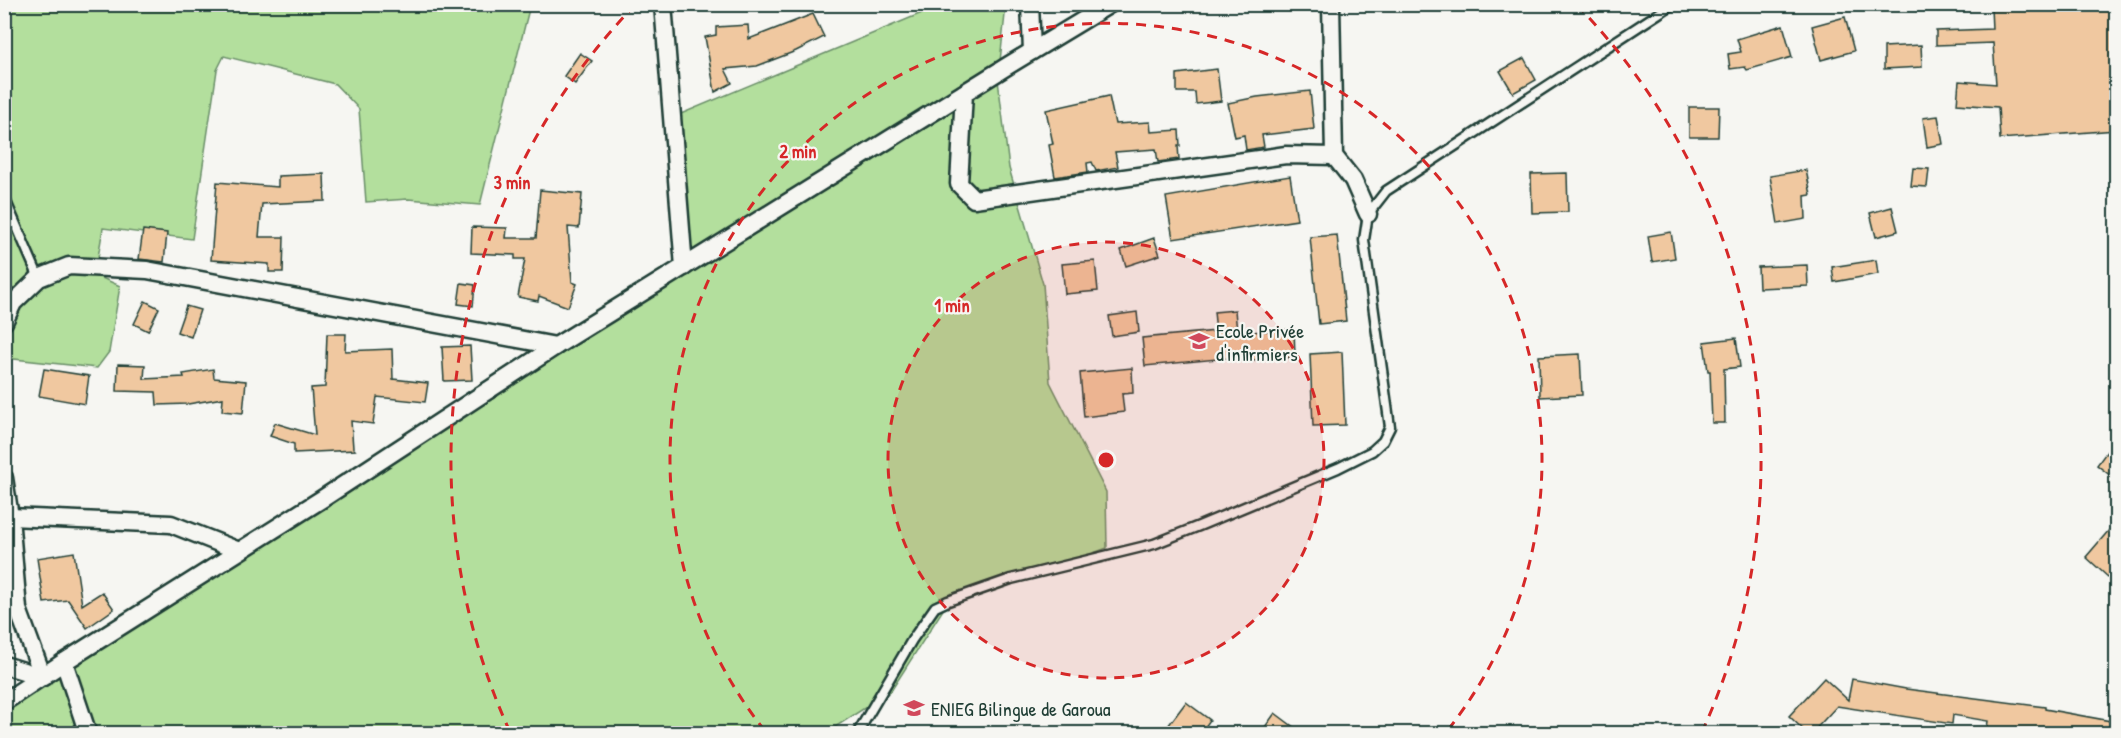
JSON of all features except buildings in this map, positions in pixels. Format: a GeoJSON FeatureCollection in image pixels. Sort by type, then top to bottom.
{"type":"FeatureCollection","features":[{"type":"Feature","properties":{"kind":"street"},"geometry":{"type":"LineString","coordinates":[[663,4],[684,267]]}},
{"type":"Feature","properties":{"kind":"street"},"geometry":{"type":"LineString","coordinates":[[1029,4],[1032,51]]}},
{"type":"Feature","properties":{"kind":"street"},"geometry":{"type":"LineString","coordinates":[[4,702],[556,346],[1110,4]]}},
{"type":"Feature","properties":{"kind":"street"},"geometry":{"type":"LineString","coordinates":[[1331,4],[1334,156],[1353,180],[1368,214]]}},
{"type":"Feature","properties":{"kind":"street"},"geometry":{"type":"LineString","coordinates":[[964,93],[959,184],[974,199],[1286,155],[1334,156]]}},
{"type":"Feature","properties":{"kind":"street"},"geometry":{"type":"LineString","coordinates":[[4,322],[13,303],[39,278],[69,266],[147,270],[556,346]]}},
{"type":"Feature","properties":{"kind":"street"},"geometry":{"type":"LineString","coordinates":[[4,478],[10,517],[18,609],[43,677]]}},
{"type":"Feature","properties":{"kind":"street"},"geometry":{"type":"LineString","coordinates":[[10,517],[171,524],[240,551]]}},
{"type":"Feature","properties":{"kind":"street"},"geometry":{"type":"LineString","coordinates":[[64,662],[88,734]]}},
{"type":"Feature","properties":{"kind":"street"},"geometry":{"type":"LineString","coordinates":[[4,665],[43,677]]}},
{"type":"Feature","properties":{"kind":"lane"},"geometry":{"type":"LineString","coordinates":[[856,734],[912,640],[935,607],[1011,579],[1154,544],[1338,468],[1372,451],[1383,441],[1390,427],[1364,240],[1368,214],[1386,191],[1673,4]]}},
{"type":"Feature","properties":{"kind":"lane"},"geometry":{"type":"LineString","coordinates":[[4,197],[39,278]]}},
{"type":"Feature","properties":{"kind":"green space"},"geometry":{"type":"Polygon","coordinates":[[[5,5],[530,5],[480,205],[408,199],[366,202],[359,109],[335,84],[224,56],[217,70],[192,239],[103,228],[95,275],[120,286],[109,352],[97,368],[5,358],[5,5]]]}},
{"type":"Feature","properties":{"kind":"green space"},"geometry":{"type":"Polygon","coordinates":[[[941,5],[1006,5],[998,80],[1009,168],[1043,284],[1050,382],[1106,492],[1107,548],[944,608],[891,691],[826,733],[5,734],[5,701],[131,627],[680,259],[676,116],[941,5]]]}},
{"type":"Feature","properties":{"kind":"place","name":"Ecole Privée d'infirmiers"},"geometry":{"type":"Point","coordinates":[1199,341]}},
{"type":"Feature","properties":{"kind":"place","name":"ENIEG Bilingue de Garoua"},"geometry":{"type":"Point","coordinates":[914,708]}}]}
